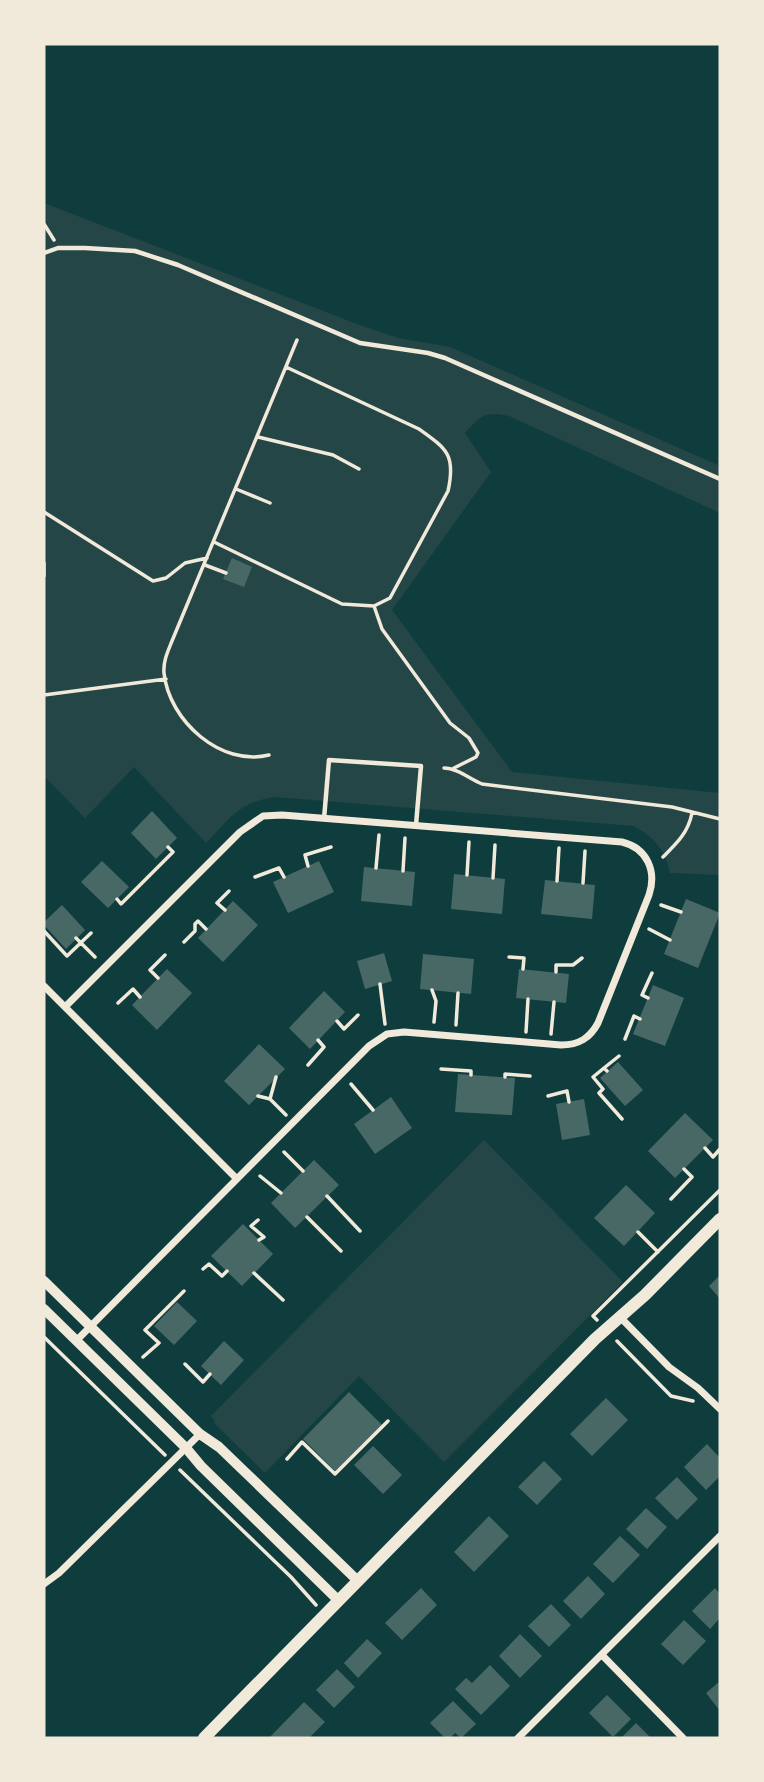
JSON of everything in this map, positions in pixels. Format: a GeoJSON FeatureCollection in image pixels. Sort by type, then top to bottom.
{"type":"FeatureCollection","features":[{"type":"Feature","properties":{"kind":"main road"},"geometry":{"type":"LineString","coordinates":[[204,1738],[606,1328],[645,1295],[720,1219]]}},
{"type":"Feature","properties":{"kind":"street"},"geometry":{"type":"LineString","coordinates":[[65,1007],[247,825],[263,816],[622,842],[636,848],[652,869],[652,886],[598,1023],[586,1039],[569,1045],[404,1032],[387,1034],[369,1046],[76,1341]]}},
{"type":"Feature","properties":{"kind":"street"},"geometry":{"type":"LineString","coordinates":[[44,986],[237,1178]]}},
{"type":"Feature","properties":{"kind":"street"},"geometry":{"type":"LineString","coordinates":[[44,1281],[200,1434],[219,1447],[358,1581]]}},
{"type":"Feature","properties":{"kind":"street"},"geometry":{"type":"LineString","coordinates":[[44,1309],[338,1600]]}},
{"type":"Feature","properties":{"kind":"street"},"geometry":{"type":"LineString","coordinates":[[620,1317],[669,1367],[698,1388],[720,1409]]}},
{"type":"Feature","properties":{"kind":"street"},"geometry":{"type":"LineString","coordinates":[[44,1584],[59,1573],[200,1434]]}},
{"type":"Feature","properties":{"kind":"street"},"geometry":{"type":"LineString","coordinates":[[518,1738],[720,1536]]}},
{"type":"Feature","properties":{"kind":"street"},"geometry":{"type":"LineString","coordinates":[[602,1655],[683,1738]]}},
{"type":"Feature","properties":{"kind":"lane"},"geometry":{"type":"LineString","coordinates":[[44,253],[58,248],[135,251],[178,265],[360,343],[445,358],[720,479]]}},
{"type":"Feature","properties":{"kind":"lane"},"geometry":{"type":"LineString","coordinates":[[324,819],[329,760],[408,765],[421,766],[416,826]]}},
{"type":"Feature","properties":{"kind":"path"},"geometry":{"type":"LineString","coordinates":[[44,224],[58,248]]}},
{"type":"Feature","properties":{"kind":"path"},"geometry":{"type":"LineString","coordinates":[[270,755],[232,755],[215,748],[200,736],[175,705],[166,679],[166,656],[297,340]]}},
{"type":"Feature","properties":{"kind":"path"},"geometry":{"type":"LineString","coordinates":[[214,542],[342,604],[374,607],[390,598],[448,491],[452,474],[449,454],[442,446],[419,429],[286,367]]}},
{"type":"Feature","properties":{"kind":"path"},"geometry":{"type":"LineString","coordinates":[[257,437],[333,455],[359,469]]}},
{"type":"Feature","properties":{"kind":"path"},"geometry":{"type":"LineString","coordinates":[[236,489],[270,503]]}},
{"type":"Feature","properties":{"kind":"path"},"geometry":{"type":"LineString","coordinates":[[44,512],[153,581],[166,578],[185,562],[207,558]]}},
{"type":"Feature","properties":{"kind":"path"},"geometry":{"type":"LineString","coordinates":[[240,562],[243,556]]}},
{"type":"Feature","properties":{"kind":"path"},"geometry":{"type":"LineString","coordinates":[[44,564],[44,576]]}},
{"type":"Feature","properties":{"kind":"path"},"geometry":{"type":"LineString","coordinates":[[204,565],[226,573]]}},
{"type":"Feature","properties":{"kind":"path"},"geometry":{"type":"LineString","coordinates":[[374,607],[382,629],[404,661],[450,723],[475,746],[478,753],[476,757],[453,768],[444,768]]}},
{"type":"Feature","properties":{"kind":"path"},"geometry":{"type":"LineString","coordinates":[[44,695],[166,679]]}},
{"type":"Feature","properties":{"kind":"path"},"geometry":{"type":"LineString","coordinates":[[453,768],[482,784],[671,807],[720,819]]}},
{"type":"Feature","properties":{"kind":"path"},"geometry":{"type":"LineString","coordinates":[[663,857],[681,840],[692,812]]}},
{"type":"Feature","properties":{"kind":"path"},"geometry":{"type":"LineString","coordinates":[[376,868],[380,823]]}},
{"type":"Feature","properties":{"kind":"path"},"geometry":{"type":"LineString","coordinates":[[403,871],[406,825]]}},
{"type":"Feature","properties":{"kind":"path"},"geometry":{"type":"LineString","coordinates":[[467,875],[470,830]]}},
{"type":"Feature","properties":{"kind":"path"},"geometry":{"type":"LineString","coordinates":[[493,878],[495,832]]}},
{"type":"Feature","properties":{"kind":"path"},"geometry":{"type":"LineString","coordinates":[[583,883],[585,839]]}},
{"type":"Feature","properties":{"kind":"path"},"geometry":{"type":"LineString","coordinates":[[117,899],[121,904],[148,879],[173,852],[167,847]]}},
{"type":"Feature","properties":{"kind":"path"},"geometry":{"type":"LineString","coordinates":[[308,866],[305,855],[331,847]]}},
{"type":"Feature","properties":{"kind":"path"},"geometry":{"type":"LineString","coordinates":[[255,877],[279,869],[284,877]]}},
{"type":"Feature","properties":{"kind":"path"},"geometry":{"type":"LineString","coordinates":[[225,910],[217,903],[229,891]]}},
{"type":"Feature","properties":{"kind":"path"},"geometry":{"type":"LineString","coordinates":[[661,905],[681,912]]}},
{"type":"Feature","properties":{"kind":"path"},"geometry":{"type":"LineString","coordinates":[[184,942],[195,931],[198,921],[206,929]]}},
{"type":"Feature","properties":{"kind":"path"},"geometry":{"type":"LineString","coordinates":[[651,930],[670,940]]}},
{"type":"Feature","properties":{"kind":"path"},"geometry":{"type":"LineString","coordinates":[[44,931],[67,956],[91,933]]}},
{"type":"Feature","properties":{"kind":"path"},"geometry":{"type":"LineString","coordinates":[[76,938],[95,957]]}},
{"type":"Feature","properties":{"kind":"path"},"geometry":{"type":"LineString","coordinates":[[158,978],[150,970],[165,955]]}},
{"type":"Feature","properties":{"kind":"path"},"geometry":{"type":"LineString","coordinates":[[509,957],[524,958],[523,969]]}},
{"type":"Feature","properties":{"kind":"path"},"geometry":{"type":"LineString","coordinates":[[556,972],[556,965],[573,965],[582,958]]}},
{"type":"Feature","properties":{"kind":"path"},"geometry":{"type":"LineString","coordinates":[[648,998],[642,995],[652,973]]}},
{"type":"Feature","properties":{"kind":"path"},"geometry":{"type":"LineString","coordinates":[[380,984],[387,1034]]}},
{"type":"Feature","properties":{"kind":"path"},"geometry":{"type":"LineString","coordinates":[[118,1003],[133,989],[140,997]]}},
{"type":"Feature","properties":{"kind":"path"},"geometry":{"type":"LineString","coordinates":[[432,990],[436,1001],[433,1034]]}},
{"type":"Feature","properties":{"kind":"path"},"geometry":{"type":"LineString","coordinates":[[526,1042],[528,999]]}},
{"type":"Feature","properties":{"kind":"path"},"geometry":{"type":"LineString","coordinates":[[337,1021],[344,1029],[358,1015]]}},
{"type":"Feature","properties":{"kind":"path"},"geometry":{"type":"LineString","coordinates":[[625,1039],[634,1016],[640,1019]]}},
{"type":"Feature","properties":{"kind":"path"},"geometry":{"type":"LineString","coordinates":[[308,1065],[324,1047],[318,1040]]}},
{"type":"Feature","properties":{"kind":"path"},"geometry":{"type":"LineString","coordinates":[[619,1056],[593,1077],[603,1089],[599,1093],[622,1119]]}},
{"type":"Feature","properties":{"kind":"path"},"geometry":{"type":"LineString","coordinates":[[441,1069],[471,1072],[471,1075]]}},
{"type":"Feature","properties":{"kind":"path"},"geometry":{"type":"LineString","coordinates":[[505,1077],[505,1074],[530,1076]]}},
{"type":"Feature","properties":{"kind":"path"},"geometry":{"type":"LineString","coordinates":[[258,1096],[270,1099],[276,1077]]}},
{"type":"Feature","properties":{"kind":"path"},"geometry":{"type":"LineString","coordinates":[[352,1084],[373,1110]]}},
{"type":"Feature","properties":{"kind":"path"},"geometry":{"type":"LineString","coordinates":[[548,1096],[567,1091],[569,1102]]}},
{"type":"Feature","properties":{"kind":"path"},"geometry":{"type":"LineString","coordinates":[[705,1148],[713,1157],[720,1149]]}},
{"type":"Feature","properties":{"kind":"path"},"geometry":{"type":"LineString","coordinates":[[284,1152],[303,1171]]}},
{"type":"Feature","properties":{"kind":"path"},"geometry":{"type":"LineString","coordinates":[[671,1199],[692,1177],[684,1169]]}},
{"type":"Feature","properties":{"kind":"path"},"geometry":{"type":"LineString","coordinates":[[260,1177],[281,1193]]}},
{"type":"Feature","properties":{"kind":"path"},"geometry":{"type":"LineString","coordinates":[[606,1328],[593,1316],[720,1190]]}},
{"type":"Feature","properties":{"kind":"path"},"geometry":{"type":"LineString","coordinates":[[327,1196],[360,1231]]}},
{"type":"Feature","properties":{"kind":"path"},"geometry":{"type":"LineString","coordinates":[[307,1217],[341,1251]]}},
{"type":"Feature","properties":{"kind":"path"},"geometry":{"type":"LineString","coordinates":[[258,1220],[251,1226],[264,1237],[259,1240]]}},
{"type":"Feature","properties":{"kind":"path"},"geometry":{"type":"LineString","coordinates":[[638,1232],[658,1252]]}},
{"type":"Feature","properties":{"kind":"path"},"geometry":{"type":"LineString","coordinates":[[203,1269],[209,1264],[222,1276],[227,1271]]}},
{"type":"Feature","properties":{"kind":"path"},"geometry":{"type":"LineString","coordinates":[[254,1273],[283,1300]]}},
{"type":"Feature","properties":{"kind":"path"},"geometry":{"type":"LineString","coordinates":[[159,1343],[145,1330],[184,1291]]}},
{"type":"Feature","properties":{"kind":"path"},"geometry":{"type":"LineString","coordinates":[[44,1337],[156,1446]]}},
{"type":"Feature","properties":{"kind":"path"},"geometry":{"type":"LineString","coordinates":[[143,1357],[165,1337]]}},
{"type":"Feature","properties":{"kind":"path"},"geometry":{"type":"LineString","coordinates":[[624,1350],[668,1393],[682,1400]]}},
{"type":"Feature","properties":{"kind":"path"},"geometry":{"type":"LineString","coordinates":[[185,1364],[203,1382],[210,1374]]}},
{"type":"Feature","properties":{"kind":"path"},"geometry":{"type":"LineString","coordinates":[[287,1459],[302,1442],[337,1476],[377,1436],[388,1421]]}},
{"type":"Feature","properties":{"kind":"path"},"geometry":{"type":"LineString","coordinates":[[186,1475],[291,1577],[307,1597]]}},
{"type":"Feature","properties":{"kind":"shaded area"},"geometry":{"type":"Polygon","coordinates":[[[44,203],[357,324],[398,338],[450,347],[720,466],[720,513],[509,416],[484,416],[465,433],[491,472],[392,610],[512,772],[720,793],[720,875],[670,873],[658,845],[647,834],[633,826],[275,797],[252,803],[236,812],[206,843],[134,767],[85,818],[44,776],[44,203]]]}},
{"type":"Feature","properties":{"kind":"shaded area"},"geometry":{"type":"Polygon","coordinates":[[[484,1140],[623,1282],[444,1462],[359,1376],[265,1473],[214,1423],[211,1416],[484,1140]]]}},
{"type":"Feature","properties":{"kind":"building"},"geometry":{"type":"Polygon","coordinates":[[[232,558],[252,567],[244,587],[223,579],[232,558]]]}},
{"type":"Feature","properties":{"kind":"building"},"geometry":{"type":"Polygon","coordinates":[[[152,811],[177,838],[156,859],[131,833],[152,811]]]}},
{"type":"Feature","properties":{"kind":"building"},"geometry":{"type":"Polygon","coordinates":[[[102,861],[129,887],[108,908],[81,882],[102,861]]]}},
{"type":"Feature","properties":{"kind":"building"},"geometry":{"type":"Polygon","coordinates":[[[319,861],[334,892],[288,913],[273,882],[319,861]]]}},
{"type":"Feature","properties":{"kind":"building"},"geometry":{"type":"Polygon","coordinates":[[[364,867],[415,872],[412,906],[361,901],[364,867]]]}},
{"type":"Feature","properties":{"kind":"building"},"geometry":{"type":"Polygon","coordinates":[[[454,874],[505,879],[502,914],[451,909],[454,874]]]}},
{"type":"Feature","properties":{"kind":"building"},"geometry":{"type":"Polygon","coordinates":[[[545,880],[595,885],[592,919],[541,914],[545,880]]]}},
{"type":"Feature","properties":{"kind":"building"},"geometry":{"type":"Polygon","coordinates":[[[686,899],[720,913],[698,968],[664,954],[686,899]]]}},
{"type":"Feature","properties":{"kind":"building"},"geometry":{"type":"Polygon","coordinates":[[[233,901],[258,925],[223,962],[198,938],[233,901]]]}},
{"type":"Feature","properties":{"kind":"building"},"geometry":{"type":"Polygon","coordinates":[[[62,905],[85,930],[66,949],[44,925],[62,905]]]}},
{"type":"Feature","properties":{"kind":"building"},"geometry":{"type":"Polygon","coordinates":[[[384,953],[392,981],[365,989],[357,961],[384,953]]]}},
{"type":"Feature","properties":{"kind":"building"},"geometry":{"type":"Polygon","coordinates":[[[423,954],[474,959],[471,994],[420,989],[423,954]]]}},
{"type":"Feature","properties":{"kind":"building"},"geometry":{"type":"Polygon","coordinates":[[[167,969],[192,993],[157,1030],[132,1005],[167,969]]]}},
{"type":"Feature","properties":{"kind":"building"},"geometry":{"type":"Polygon","coordinates":[[[519,969],[569,974],[566,1003],[516,998],[519,969]]]}},
{"type":"Feature","properties":{"kind":"building"},"geometry":{"type":"Polygon","coordinates":[[[653,985],[684,998],[665,1046],[633,1034],[653,985]]]}},
{"type":"Feature","properties":{"kind":"building"},"geometry":{"type":"Polygon","coordinates":[[[324,991],[345,1012],[310,1049],[289,1028],[324,991]]]}},
{"type":"Feature","properties":{"kind":"building"},"geometry":{"type":"Polygon","coordinates":[[[259,1044],[285,1069],[249,1105],[224,1081],[259,1044]]]}},
{"type":"Feature","properties":{"kind":"building"},"geometry":{"type":"Polygon","coordinates":[[[618,1062],[643,1090],[625,1106],[600,1078],[618,1062]]]}},
{"type":"Feature","properties":{"kind":"building"},"geometry":{"type":"Polygon","coordinates":[[[458,1074],[515,1078],[512,1115],[455,1112],[458,1074]]]}},
{"type":"Feature","properties":{"kind":"building"},"geometry":{"type":"Polygon","coordinates":[[[391,1097],[412,1128],[375,1154],[354,1124],[391,1097]]]}},
{"type":"Feature","properties":{"kind":"building"},"geometry":{"type":"Polygon","coordinates":[[[584,1099],[590,1135],[562,1140],[556,1104],[584,1099]]]}},
{"type":"Feature","properties":{"kind":"building"},"geometry":{"type":"Polygon","coordinates":[[[685,1113],[713,1140],[675,1178],[648,1151],[685,1113]]]}},
{"type":"Feature","properties":{"kind":"building"},"geometry":{"type":"Polygon","coordinates":[[[314,1160],[339,1185],[295,1228],[271,1203],[314,1160]]]}},
{"type":"Feature","properties":{"kind":"building"},"geometry":{"type":"Polygon","coordinates":[[[626,1185],[655,1213],[624,1246],[594,1218],[626,1185]]]}},
{"type":"Feature","properties":{"kind":"building"},"geometry":{"type":"Polygon","coordinates":[[[243,1224],[273,1254],[242,1286],[211,1256],[243,1224]]]}},
{"type":"Feature","properties":{"kind":"building"},"geometry":{"type":"Polygon","coordinates":[[[720,1275],[720,1299],[709,1286],[720,1275]]]}},
{"type":"Feature","properties":{"kind":"building"},"geometry":{"type":"Polygon","coordinates":[[[177,1302],[197,1321],[174,1345],[154,1326],[177,1302]]]}},
{"type":"Feature","properties":{"kind":"building"},"geometry":{"type":"Polygon","coordinates":[[[224,1341],[244,1360],[221,1385],[201,1366],[224,1341]]]}},
{"type":"Feature","properties":{"kind":"building"},"geometry":{"type":"Polygon","coordinates":[[[349,1392],[383,1426],[337,1473],[303,1439],[349,1392]]]}},
{"type":"Feature","properties":{"kind":"building"},"geometry":{"type":"Polygon","coordinates":[[[606,1398],[628,1420],[592,1456],[570,1434],[606,1398]]]}},
{"type":"Feature","properties":{"kind":"building"},"geometry":{"type":"Polygon","coordinates":[[[707,1444],[720,1458],[720,1476],[706,1490],[684,1467],[707,1444]]]}},
{"type":"Feature","properties":{"kind":"building"},"geometry":{"type":"Polygon","coordinates":[[[373,1446],[402,1475],[383,1494],[354,1465],[373,1446]]]}},
{"type":"Feature","properties":{"kind":"building"},"geometry":{"type":"Polygon","coordinates":[[[544,1461],[562,1479],[537,1505],[518,1487],[544,1461]]]}},
{"type":"Feature","properties":{"kind":"building"},"geometry":{"type":"Polygon","coordinates":[[[677,1477],[698,1499],[677,1520],[655,1498],[677,1477]]]}},
{"type":"Feature","properties":{"kind":"building"},"geometry":{"type":"Polygon","coordinates":[[[646,1508],[667,1527],[647,1549],[626,1529],[646,1508]]]}},
{"type":"Feature","properties":{"kind":"building"},"geometry":{"type":"Polygon","coordinates":[[[489,1516],[509,1536],[474,1572],[454,1552],[489,1516]]]}},
{"type":"Feature","properties":{"kind":"building"},"geometry":{"type":"Polygon","coordinates":[[[620,1536],[640,1555],[613,1583],[593,1564],[620,1536]]]}},
{"type":"Feature","properties":{"kind":"building"},"geometry":{"type":"Polygon","coordinates":[[[588,1576],[605,1594],[581,1619],[563,1601],[588,1576]]]}},
{"type":"Feature","properties":{"kind":"building"},"geometry":{"type":"Polygon","coordinates":[[[421,1588],[437,1605],[402,1640],[385,1623],[421,1588]]]}},
{"type":"Feature","properties":{"kind":"building"},"geometry":{"type":"Polygon","coordinates":[[[715,1588],[720,1594],[720,1618],[710,1629],[692,1611],[715,1588]]]}},
{"type":"Feature","properties":{"kind":"building"},"geometry":{"type":"Polygon","coordinates":[[[551,1604],[571,1625],[549,1647],[528,1626],[551,1604]]]}},
{"type":"Feature","properties":{"kind":"building"},"geometry":{"type":"Polygon","coordinates":[[[684,1620],[706,1641],[683,1665],[661,1644],[684,1620]]]}},
{"type":"Feature","properties":{"kind":"building"},"geometry":{"type":"Polygon","coordinates":[[[520,1634],[542,1656],[520,1678],[499,1656],[520,1634]]]}},
{"type":"Feature","properties":{"kind":"building"},"geometry":{"type":"Polygon","coordinates":[[[367,1639],[382,1653],[358,1678],[344,1663],[367,1639]]]}},
{"type":"Feature","properties":{"kind":"building"},"geometry":{"type":"Polygon","coordinates":[[[490,1665],[510,1686],[481,1715],[455,1689],[466,1678],[472,1683],[490,1665]]]}},
{"type":"Feature","properties":{"kind":"building"},"geometry":{"type":"Polygon","coordinates":[[[337,1669],[355,1687],[334,1708],[316,1690],[337,1669]]]}},
{"type":"Feature","properties":{"kind":"building"},"geometry":{"type":"Polygon","coordinates":[[[720,1681],[720,1711],[706,1693],[720,1681]]]}},
{"type":"Feature","properties":{"kind":"building"},"geometry":{"type":"Polygon","coordinates":[[[607,1695],[631,1719],[613,1737],[589,1713],[607,1695]]]}},
{"type":"Feature","properties":{"kind":"building"},"geometry":{"type":"Polygon","coordinates":[[[453,1701],[476,1724],[461,1738],[455,1733],[450,1738],[445,1738],[430,1723],[453,1701]]]}},
{"type":"Feature","properties":{"kind":"building"},"geometry":{"type":"Polygon","coordinates":[[[304,1702],[325,1722],[309,1738],[269,1738],[304,1702]]]}},
{"type":"Feature","properties":{"kind":"building"},"geometry":{"type":"Polygon","coordinates":[[[636,1723],[651,1738],[621,1738],[636,1723]]]}}]}
